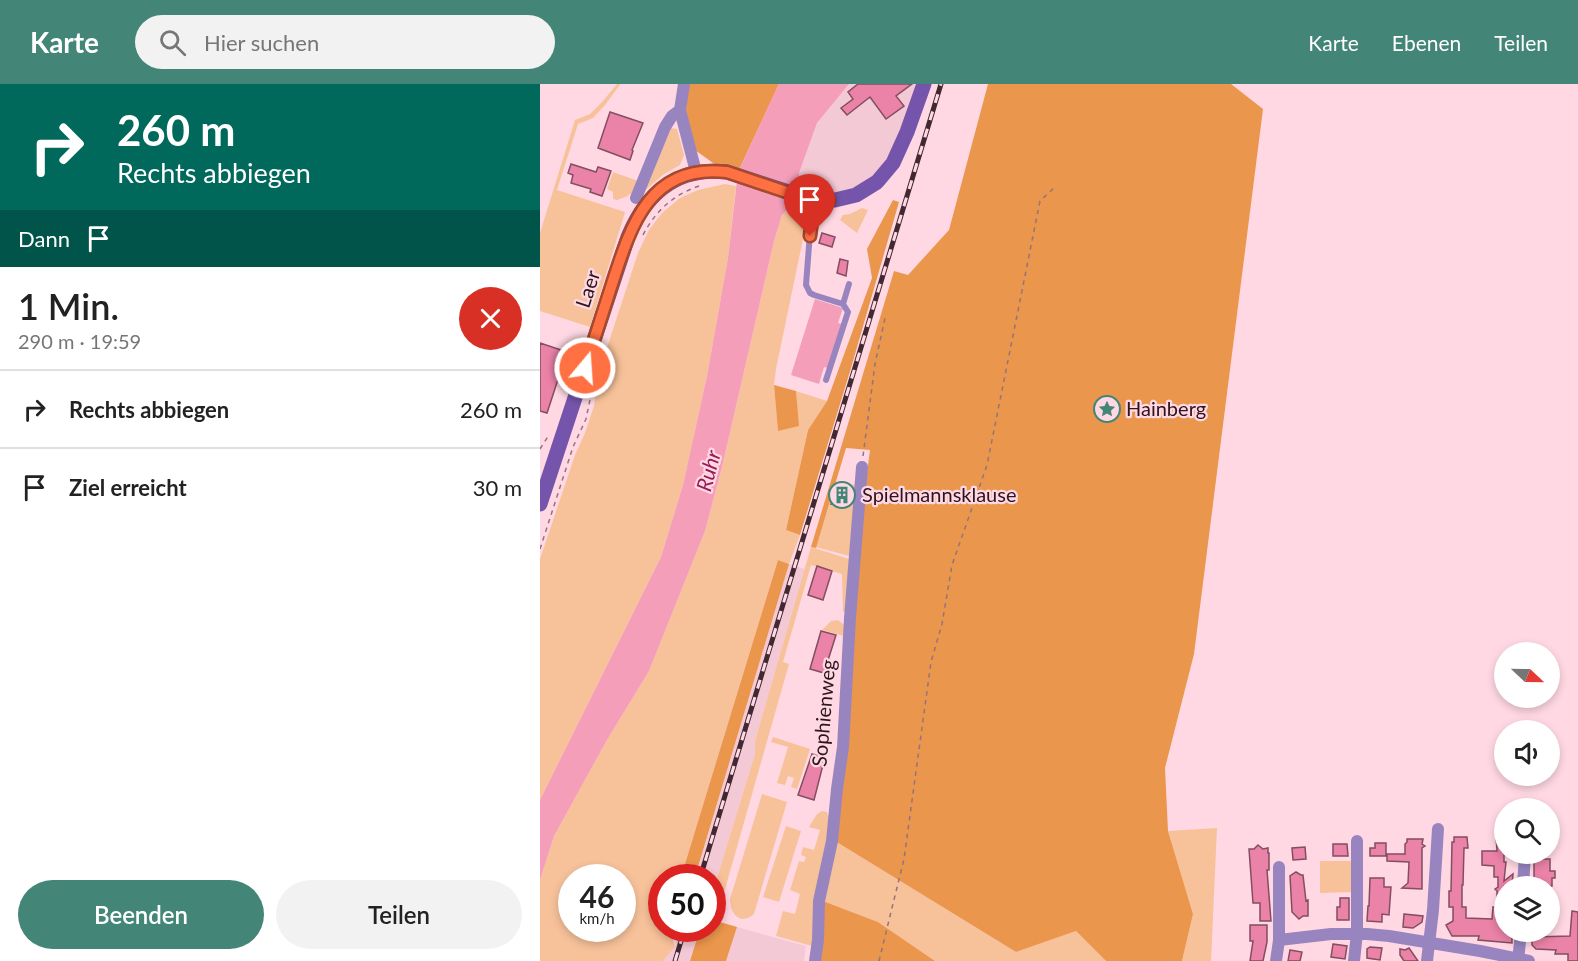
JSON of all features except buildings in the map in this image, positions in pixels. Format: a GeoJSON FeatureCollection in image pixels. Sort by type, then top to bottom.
{"type":"FeatureCollection","features":[{"type":"Feature","properties":{"kind":"main road","name":"Laer"},"geometry":{"type":"LineString","coordinates":[[540,504],[546,468],[621,255],[632,226],[658,191],[669,182],[687,174],[699,179],[716,171],[804,198],[829,201],[856,195],[881,178],[893,163],[924,84]]}},
{"type":"Feature","properties":{"kind":"street"},"geometry":{"type":"LineString","coordinates":[[684,84],[680,110],[699,179]]}},
{"type":"Feature","properties":{"kind":"street"},"geometry":{"type":"LineString","coordinates":[[636,198],[665,126],[680,110]]}},
{"type":"Feature","properties":{"kind":"street","name":"Sophienweg"},"geometry":{"type":"LineString","coordinates":[[815,961],[819,901],[832,841],[843,747],[862,467]]}},
{"type":"Feature","properties":{"kind":"street"},"geometry":{"type":"LineString","coordinates":[[1427,961],[1436,883],[1438,829]]}},
{"type":"Feature","properties":{"kind":"street"},"geometry":{"type":"LineString","coordinates":[[1354,961],[1357,933],[1357,841]]}},
{"type":"Feature","properties":{"kind":"street"},"geometry":{"type":"LineString","coordinates":[[1276,961],[1279,940],[1279,867]]}},
{"type":"Feature","properties":{"kind":"street"},"geometry":{"type":"LineString","coordinates":[[1279,940],[1321,934],[1357,933],[1430,942],[1522,960],[1521,942]]}},
{"type":"Feature","properties":{"kind":"lane"},"geometry":{"type":"LineString","coordinates":[[826,380],[848,312],[843,304],[814,296],[806,285],[811,220],[816,212],[829,201]]}},
{"type":"Feature","properties":{"kind":"lane"},"geometry":{"type":"LineString","coordinates":[[843,304],[849,284]]}},
{"type":"Feature","properties":{"kind":"path"},"geometry":{"type":"LineString","coordinates":[[642,238],[664,206],[699,179]]}},
{"type":"Feature","properties":{"kind":"path"},"geometry":{"type":"LineString","coordinates":[[879,961],[904,858],[932,662],[942,624],[952,565],[987,465],[1040,201],[1055,187]]}},
{"type":"Feature","properties":{"kind":"path"},"geometry":{"type":"LineString","coordinates":[[862,467],[875,364],[885,318]]}},
{"type":"Feature","properties":{"kind":"path"},"geometry":{"type":"LineString","coordinates":[[540,549],[573,447],[586,419],[592,386]]}},
{"type":"Feature","properties":{"kind":"shaded area"},"geometry":{"type":"Polygon","coordinates":[[[617,84],[620,84],[593,118],[578,124],[557,190],[625,212],[590,327],[540,311],[540,233],[575,120],[590,114],[617,84]]]}},
{"type":"Feature","properties":{"kind":"shaded area"},"geometry":{"type":"Polygon","coordinates":[[[687,84],[779,84],[738,172],[713,163],[695,150],[686,111],[687,84]]]}},
{"type":"Feature","properties":{"kind":"shaded area"},"geometry":{"type":"Polygon","coordinates":[[[849,84],[918,84],[897,145],[880,171],[865,185],[846,192],[823,195],[799,189],[799,173],[817,123],[849,84]]]}},
{"type":"Feature","properties":{"kind":"shaded area"},"geometry":{"type":"Polygon","coordinates":[[[988,84],[1231,84],[1263,109],[1194,654],[1165,768],[1168,831],[1193,914],[1182,961],[1106,961],[1076,931],[1016,952],[835,841],[859,534],[870,450],[846,448],[816,548],[811,547],[894,271],[908,275],[949,230],[988,84]]]}},
{"type":"Feature","properties":{"kind":"shaded area"},"geometry":{"type":"Polygon","coordinates":[[[671,128],[677,129],[684,155],[680,165],[664,174],[642,193],[671,128]]]}},
{"type":"Feature","properties":{"kind":"shaded area"},"geometry":{"type":"Polygon","coordinates":[[[613,172],[638,181],[633,193],[617,200],[613,199],[613,192],[607,189],[613,172]]]}},
{"type":"Feature","properties":{"kind":"shaded area"},"geometry":{"type":"Polygon","coordinates":[[[725,184],[736,186],[728,258],[707,376],[683,485],[661,557],[540,800],[540,559],[594,406],[599,372],[638,253],[649,230],[662,213],[680,198],[698,190],[725,184]]]}},
{"type":"Feature","properties":{"kind":"shaded area"},"geometry":{"type":"Polygon","coordinates":[[[893,200],[899,202],[800,535],[786,530],[808,430],[827,401],[872,278],[867,249],[893,200]]]}},
{"type":"Feature","properties":{"kind":"shaded area"},"geometry":{"type":"Polygon","coordinates":[[[792,205],[809,210],[776,369],[774,385],[778,430],[798,426],[796,391],[827,401],[808,430],[786,530],[800,535],[789,564],[778,560],[685,864],[648,864],[648,942],[673,942],[675,947],[663,961],[540,961],[540,880],[554,836],[607,740],[649,671],[705,531],[782,215],[792,205]]]}},
{"type":"Feature","properties":{"kind":"shaded area"},"geometry":{"type":"Polygon","coordinates":[[[862,208],[868,210],[857,233],[840,220],[843,215],[862,208]]]}},
{"type":"Feature","properties":{"kind":"shaded area"},"geometry":{"type":"Polygon","coordinates":[[[774,385],[796,391],[799,426],[778,431],[774,385]]]}},
{"type":"Feature","properties":{"kind":"shaded area"},"geometry":{"type":"Polygon","coordinates":[[[836,483],[856,485],[849,556],[816,547],[836,483]]]}},
{"type":"Feature","properties":{"kind":"shaded area"},"geometry":{"type":"Polygon","coordinates":[[[811,547],[849,559],[846,611],[843,612],[842,574],[811,565],[783,662],[789,664],[726,886],[726,864],[721,864],[755,754],[755,741],[811,547]]]}},
{"type":"Feature","properties":{"kind":"shaded area"},"geometry":{"type":"Polygon","coordinates":[[[778,560],[789,564],[699,864],[685,864],[778,560]]]}},
{"type":"Feature","properties":{"kind":"shaded area"},"geometry":{"type":"Polygon","coordinates":[[[789,564],[805,569],[755,741],[755,754],[721,864],[699,864],[789,564]]]}},
{"type":"Feature","properties":{"kind":"shaded area"},"geometry":{"type":"Polygon","coordinates":[[[838,620],[844,625],[844,636],[822,630],[831,621],[838,620]]]}},
{"type":"Feature","properties":{"kind":"shaded area"},"geometry":{"type":"Polygon","coordinates":[[[773,737],[810,749],[797,789],[791,787],[794,778],[788,776],[785,785],[777,783],[788,747],[771,742],[773,737]]]}},
{"type":"Feature","properties":{"kind":"shaded area"},"geometry":{"type":"Polygon","coordinates":[[[762,794],[787,802],[754,914],[744,919],[734,914],[730,899],[762,794]]]}},
{"type":"Feature","properties":{"kind":"shaded area"},"geometry":{"type":"Polygon","coordinates":[[[822,811],[827,812],[830,823],[812,946],[776,936],[783,911],[795,914],[800,894],[790,890],[799,861],[804,862],[806,857],[801,855],[803,847],[814,850],[820,830],[809,827],[817,814],[822,811]]]}},
{"type":"Feature","properties":{"kind":"shaded area"},"geometry":{"type":"Polygon","coordinates":[[[786,826],[801,831],[779,902],[763,897],[786,826]]]}},
{"type":"Feature","properties":{"kind":"shaded area"},"geometry":{"type":"Polygon","coordinates":[[[1217,828],[1211,961],[1182,961],[1193,914],[1168,831],[1217,828]]]}},
{"type":"Feature","properties":{"kind":"shaded area"},"geometry":{"type":"Polygon","coordinates":[[[835,841],[1016,952],[1076,931],[1106,961],[935,961],[878,922],[823,901],[835,841]]]}},
{"type":"Feature","properties":{"kind":"shaded area"},"geometry":{"type":"Polygon","coordinates":[[[1320,861],[1355,861],[1355,892],[1320,893],[1320,861]]]}},
{"type":"Feature","properties":{"kind":"shaded area"},"geometry":{"type":"Polygon","coordinates":[[[823,901],[878,922],[935,961],[817,961],[823,901]]]}},
{"type":"Feature","properties":{"kind":"shaded area"},"geometry":{"type":"Polygon","coordinates":[[[726,924],[737,927],[726,961],[690,961],[696,942],[726,942],[726,924]]]}},
{"type":"Feature","properties":{"kind":"shaded area"},"geometry":{"type":"Polygon","coordinates":[[[737,927],[806,946],[804,961],[726,961],[737,927]]]}},
{"type":"Feature","properties":{"kind":"shaded area"},"geometry":{"type":"Polygon","coordinates":[[[676,942],[696,942],[690,961],[663,961],[676,942]]]}},
{"type":"Feature","properties":{"kind":"water","name":"Ruhr"},"geometry":{"type":"Polygon","coordinates":[[[779,84],[849,84],[817,123],[799,173],[799,189],[792,205],[782,215],[705,531],[649,671],[607,740],[554,836],[540,880],[540,800],[661,557],[683,485],[707,376],[728,258],[738,172],[779,84]]]}},
{"type":"Feature","properties":{"kind":"water"},"geometry":{"type":"Polygon","coordinates":[[[815,299],[843,308],[838,323],[842,324],[828,368],[824,367],[819,384],[791,375],[815,299]]]}},
{"type":"Feature","properties":{"kind":"railway"},"geometry":{"type":"LineString","coordinates":[[704,864],[941,84]]}},
{"type":"Feature","properties":{"kind":"railway"},"geometry":{"type":"LineString","coordinates":[[675,961],[681,942]]}},
{"type":"Feature","properties":{"kind":"place","name":"Hainberg"},"geometry":{"type":"Point","coordinates":[1107,409]}},
{"type":"Feature","properties":{"kind":"place","name":"Spielmannsklause"},"geometry":{"type":"Point","coordinates":[842,495]}},
{"type":"Feature","properties":{"kind":"route"},"geometry":{"type":"LineString","coordinates":[[585,368],[632,226],[650,199],[669,182],[696,172],[727,172],[804,198],[829,201],[816,212],[811,220],[810,236]]}}]}
